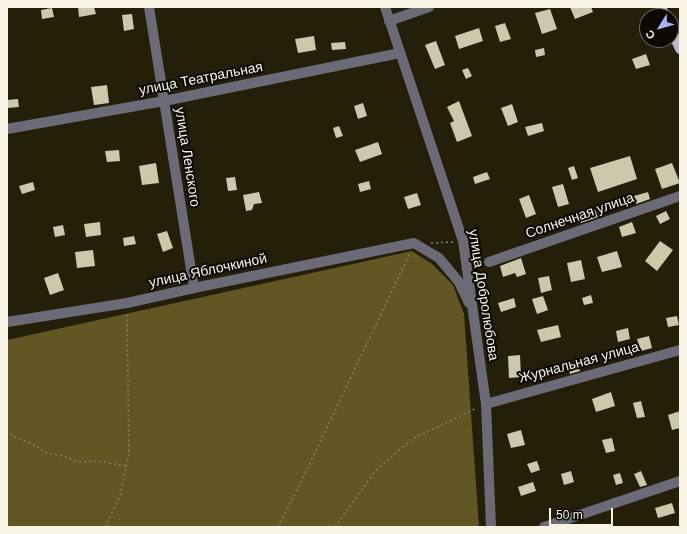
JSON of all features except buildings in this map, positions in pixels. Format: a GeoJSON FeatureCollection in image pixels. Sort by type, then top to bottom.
{"type":"FeatureCollection","features":[{"type":"Feature","properties":{"kind":"street","name":"улица Ленского"},"geometry":{"type":"LineString","coordinates":[[149,7],[194,288]]}},
{"type":"Feature","properties":{"kind":"street","name":"улица Добролюбова"},"geometry":{"type":"LineString","coordinates":[[384,7],[463,241],[486,404],[491,527]]}},
{"type":"Feature","properties":{"kind":"street"},"geometry":{"type":"LineString","coordinates":[[389,21],[429,7]]}},
{"type":"Feature","properties":{"kind":"street","name":"улица Театральная"},"geometry":{"type":"LineString","coordinates":[[7,129],[164,102],[400,53]]}},
{"type":"Feature","properties":{"kind":"street","name":"Солнечная улица"},"geometry":{"type":"LineString","coordinates":[[489,262],[680,196]]}},
{"type":"Feature","properties":{"kind":"street"},"geometry":{"type":"LineString","coordinates":[[414,243],[439,258],[459,282],[473,312]]}},
{"type":"Feature","properties":{"kind":"street","name":"улица Яблочкиной"},"geometry":{"type":"LineString","coordinates":[[7,322],[127,303],[414,243]]}},
{"type":"Feature","properties":{"kind":"street","name":"Журнальная улица"},"geometry":{"type":"LineString","coordinates":[[486,404],[680,350]]}},
{"type":"Feature","properties":{"kind":"street"},"geometry":{"type":"LineString","coordinates":[[544,527],[680,481]]}},
{"type":"Feature","properties":{"kind":"path"},"geometry":{"type":"LineString","coordinates":[[278,527],[303,478],[414,243]]}},
{"type":"Feature","properties":{"kind":"path"},"geometry":{"type":"LineString","coordinates":[[105,527],[120,496],[129,453],[127,303]]}},
{"type":"Feature","properties":{"kind":"path"},"geometry":{"type":"LineString","coordinates":[[336,527],[376,470],[412,439],[486,404]]}},
{"type":"Feature","properties":{"kind":"path"},"geometry":{"type":"LineString","coordinates":[[7,430],[13,436],[34,444],[47,452],[80,462],[98,461],[126,466]]}},
{"type":"Feature","properties":{"kind":"shaded area"},"geometry":{"type":"Polygon","coordinates":[[[412,251],[432,264],[453,285],[464,314],[479,527],[7,527],[7,340],[412,251]]]}}]}
